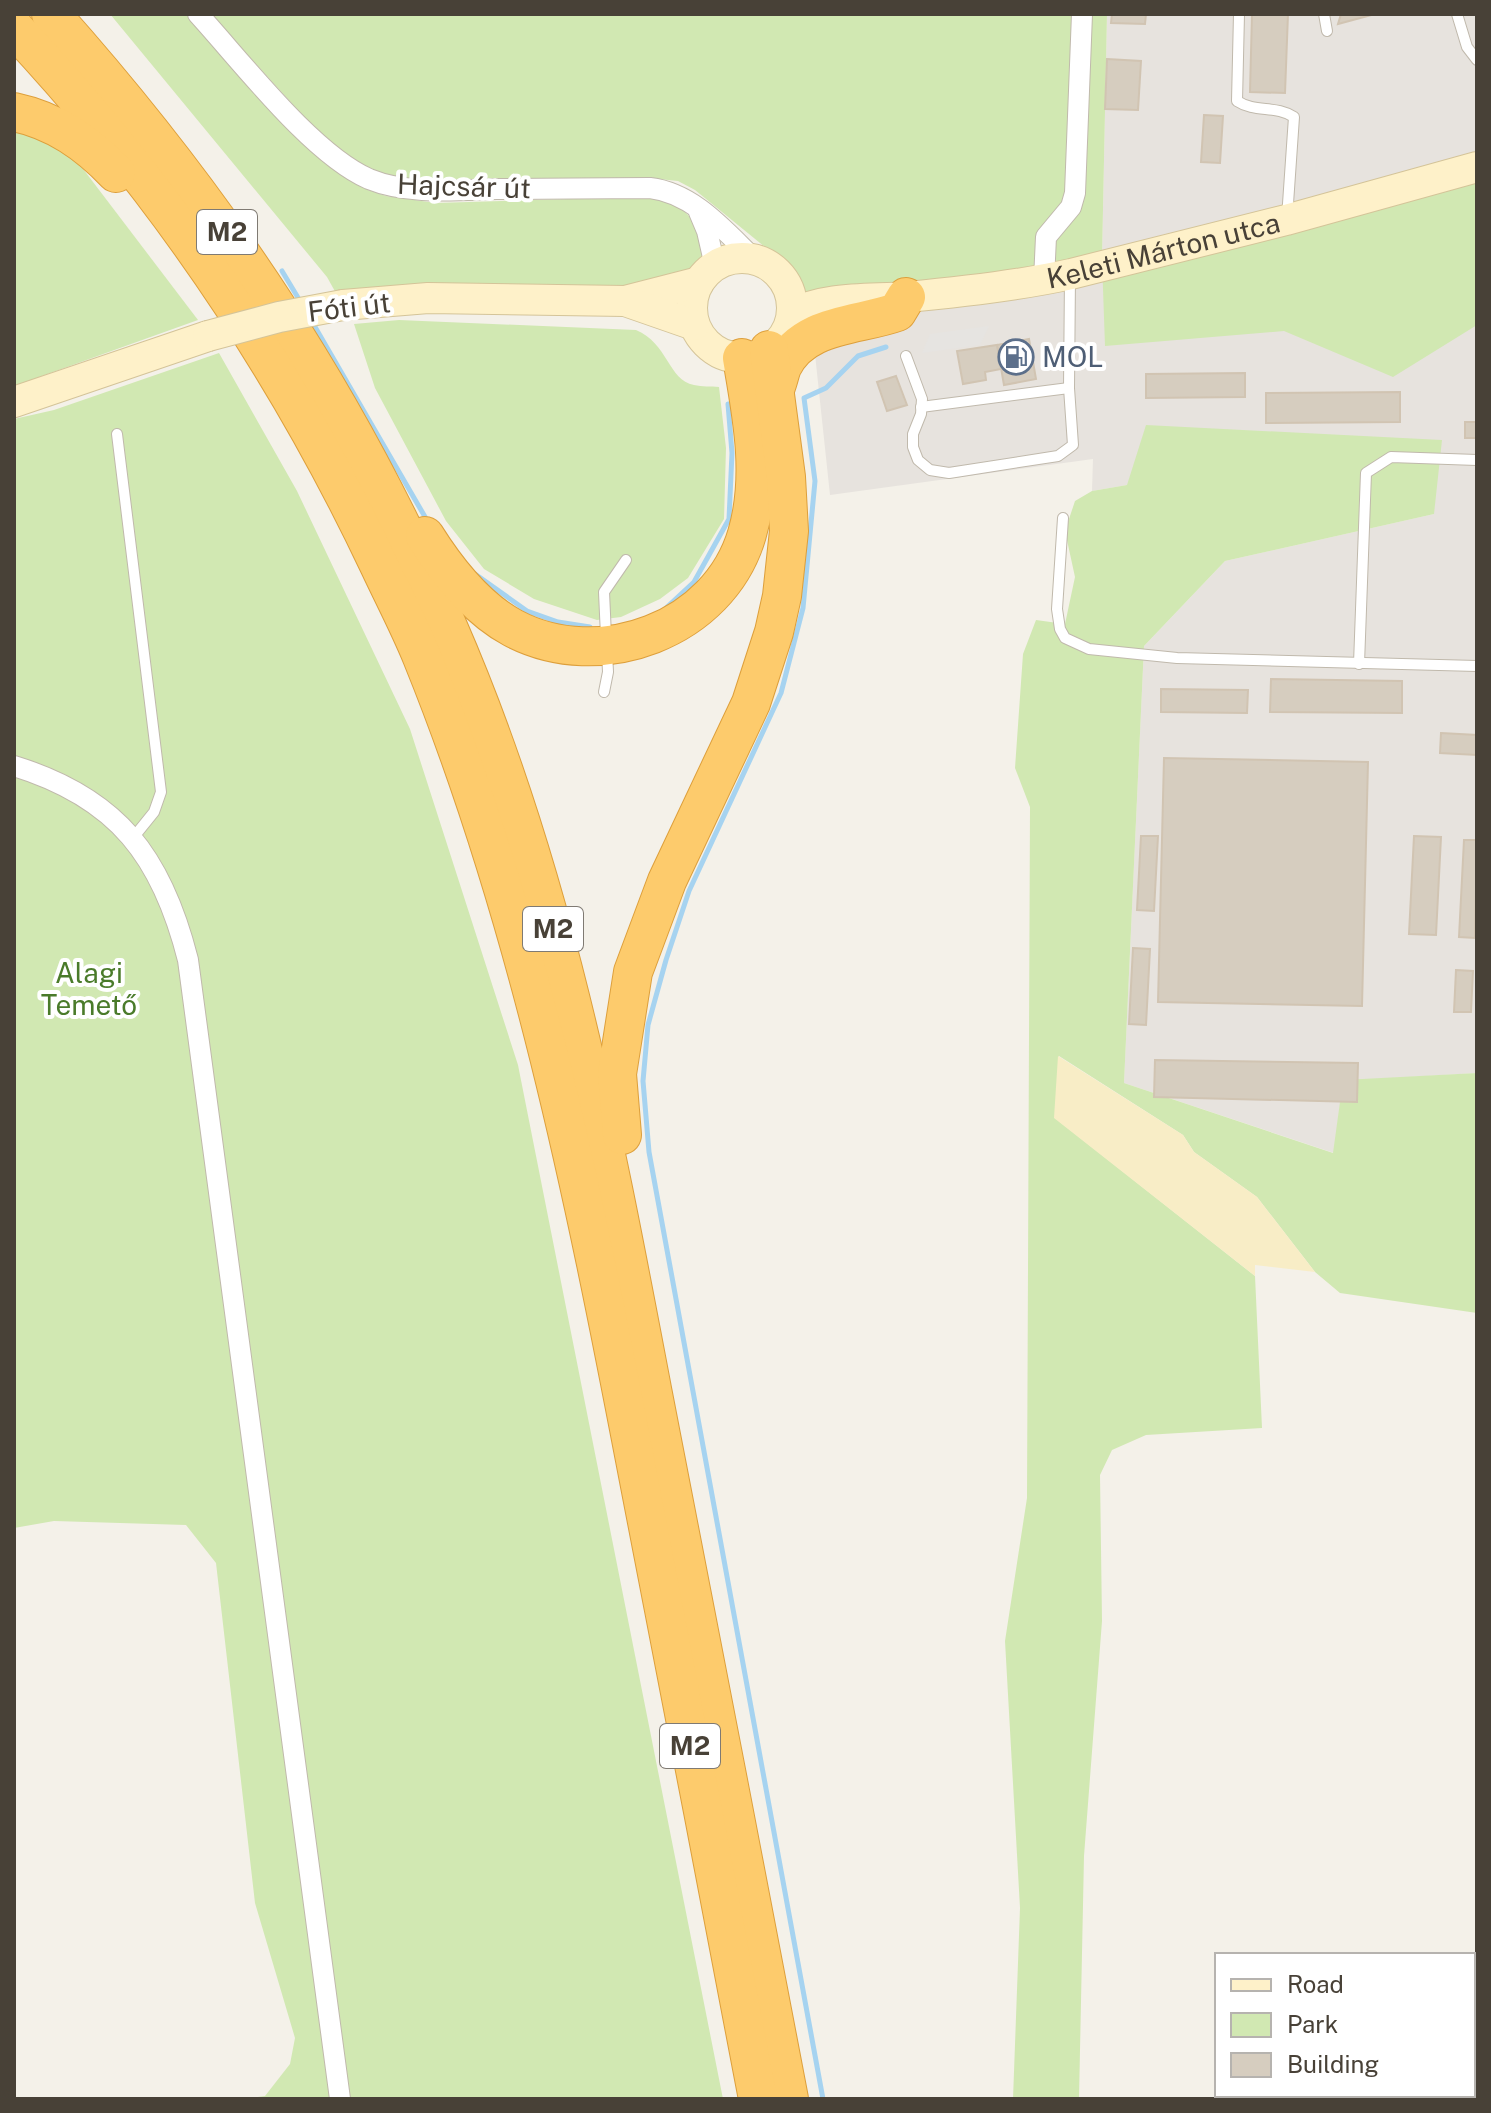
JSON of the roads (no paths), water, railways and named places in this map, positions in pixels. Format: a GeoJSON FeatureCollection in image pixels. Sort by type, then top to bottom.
{"type":"FeatureCollection","features":[{"type":"Feature","properties":{"kind":"highway","name":"M2"},"geometry":{"type":"LineString","coordinates":[[51,14],[103,71],[214,213],[301,341],[374,471],[450,631],[510,787],[557,942],[623,1237],[789,2099]]}},
{"type":"Feature","properties":{"kind":"highway","name":"M2"},"geometry":{"type":"LineString","coordinates":[[14,28],[94,117],[195,248],[266,355],[368,542],[414,639],[477,805],[525,957],[572,1142],[758,2099]]}},
{"type":"Feature","properties":{"kind":"highway"},"geometry":{"type":"LineString","coordinates":[[14,112],[45,121],[87,145],[153,217],[195,248]]}},
{"type":"Feature","properties":{"kind":"highway"},"geometry":{"type":"LineString","coordinates":[[774,391],[782,367],[807,338],[820,331],[897,312],[906,297]]}},
{"type":"Feature","properties":{"kind":"highway"},"geometry":{"type":"LineString","coordinates":[[374,471],[416,523],[442,562],[486,608],[511,627],[544,641],[563,645],[607,646],[653,636],[688,614],[721,584],[741,550],[756,491],[756,354]]}},
{"type":"Feature","properties":{"kind":"highway"},"geometry":{"type":"LineString","coordinates":[[623,1237],[626,1179],[617,1074],[633,972],[667,881],[751,703],[782,596],[789,531],[784,464],[774,391],[756,354]]}},
{"type":"Feature","properties":{"kind":"main road","name":"Keleti Márton utca"},"geometry":{"type":"LineString","coordinates":[[792,304],[906,297],[1057,277],[1286,220],[1477,167]]}},
{"type":"Feature","properties":{"kind":"main road"},"geometry":{"type":"LineString","coordinates":[[625,301],[707,274],[737,258],[754,259],[766,263],[781,275],[792,304],[780,341],[756,354],[724,355],[709,346],[694,325],[693,293],[707,274]]}},
{"type":"Feature","properties":{"kind":"main road","name":"Fóti út"},"geometry":{"type":"LineString","coordinates":[[14,402],[208,336],[279,317],[343,305],[428,298],[625,301],[694,325]]}},
{"type":"Feature","properties":{"kind":"street","name":"Hajcsár út"},"geometry":{"type":"LineString","coordinates":[[198,14],[298,123],[350,168],[371,179],[434,190],[650,188],[672,191],[698,208],[754,259]]}},
{"type":"Feature","properties":{"kind":"street"},"geometry":{"type":"LineString","coordinates":[[1057,277],[1046,237],[1071,207],[1075,193],[1082,14]]}},
{"type":"Feature","properties":{"kind":"street"},"geometry":{"type":"LineString","coordinates":[[698,208],[707,231],[707,274]]}},
{"type":"Feature","properties":{"kind":"street"},"geometry":{"type":"LineString","coordinates":[[14,766],[53,779],[85,797],[133,838],[147,855],[170,900],[188,960],[340,2099]]}},
{"type":"Feature","properties":{"kind":"lane"},"geometry":{"type":"LineString","coordinates":[[1239,14],[1237,101],[1248,108],[1284,111],[1294,117],[1286,220]]}},
{"type":"Feature","properties":{"kind":"lane"},"geometry":{"type":"LineString","coordinates":[[1324,14],[1327,31]]}},
{"type":"Feature","properties":{"kind":"lane"},"geometry":{"type":"LineString","coordinates":[[1457,14],[1467,47],[1477,60]]}},
{"type":"Feature","properties":{"kind":"lane"},"geometry":{"type":"LineString","coordinates":[[906,356],[922,399],[913,447],[918,460],[930,470],[949,473],[1058,456],[1073,445],[1068,288],[1057,277]]}},
{"type":"Feature","properties":{"kind":"lane"},"geometry":{"type":"LineString","coordinates":[[921,407],[1069,388]]}},
{"type":"Feature","properties":{"kind":"lane"},"geometry":{"type":"LineString","coordinates":[[117,434],[161,792],[154,812],[133,838]]}},
{"type":"Feature","properties":{"kind":"lane"},"geometry":{"type":"LineString","coordinates":[[1359,664],[1366,473],[1391,457],[1477,460]]}},
{"type":"Feature","properties":{"kind":"lane"},"geometry":{"type":"LineString","coordinates":[[1063,518],[1057,609],[1060,629],[1065,638],[1089,649],[1156,656],[1477,666]]}},
{"type":"Feature","properties":{"kind":"lane"},"geometry":{"type":"LineString","coordinates":[[604,692],[608,672],[604,592],[626,560]]}},
{"type":"Feature","properties":{"kind":"waterway"},"geometry":{"type":"LineString","coordinates":[[282,271],[300,301]]}},
{"type":"Feature","properties":{"kind":"waterway"},"geometry":{"type":"LineString","coordinates":[[311,320],[428,522]]}},
{"type":"Feature","properties":{"kind":"waterway"},"geometry":{"type":"LineString","coordinates":[[823,2099],[649,1152],[643,1081],[648,1025],[689,891],[781,693],[803,608],[815,481],[804,398],[826,388],[858,356],[886,347]]}},
{"type":"Feature","properties":{"kind":"waterway"},"geometry":{"type":"LineString","coordinates":[[666,608],[694,582],[729,519],[732,453],[728,404],[736,404]]}},
{"type":"Feature","properties":{"kind":"waterway"},"geometry":{"type":"LineString","coordinates":[[475,574],[527,611],[558,622],[590,627]]}},
{"type":"Feature","properties":{"kind":"place","name":"MOL"},"geometry":{"type":"Point","coordinates":[1016,357]}},
{"type":"Feature","properties":{"kind":"park label","name":"Alagi Temető"},"geometry":{"type":"Point","coordinates":[89,989]}}]}
